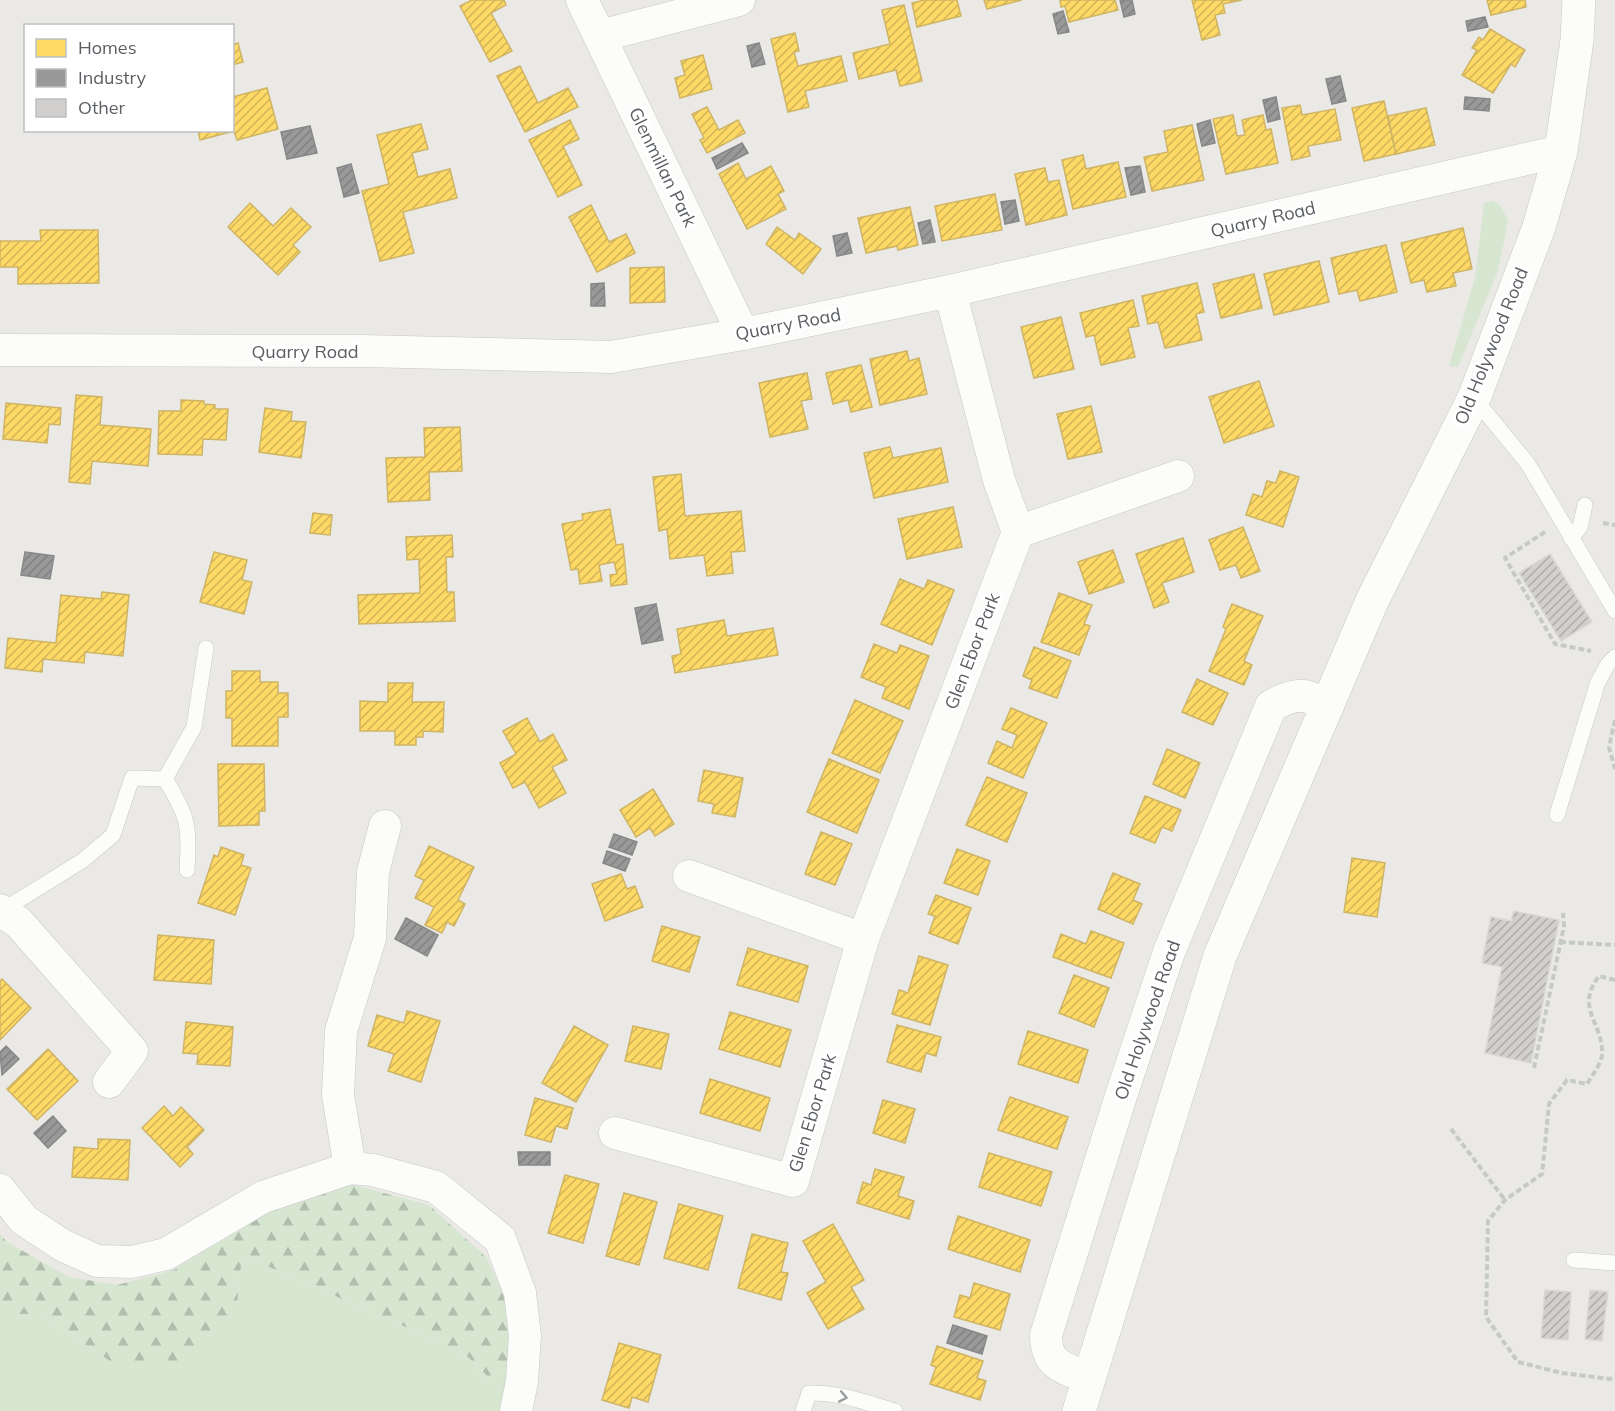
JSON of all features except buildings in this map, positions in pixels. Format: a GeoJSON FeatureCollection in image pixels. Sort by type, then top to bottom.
{"type":"FeatureCollection","features":[{"type":"Feature","properties":{"kind":"street","name":"Glenmillan Park"},"geometry":{"type":"LineString","coordinates":[[582,0],[743,334]]}},
{"type":"Feature","properties":{"kind":"street"},"geometry":{"type":"LineString","coordinates":[[600,36],[739,0]]}},
{"type":"Feature","properties":{"kind":"street","name":"Old Holywood Road"},"geometry":{"type":"LineString","coordinates":[[1079,1411],[1220,956],[1372,601],[1474,398],[1539,227],[1561,151],[1577,40],[1579,0]]}},
{"type":"Feature","properties":{"kind":"street","name":"Quarry Road"},"geometry":{"type":"LineString","coordinates":[[0,350],[363,351],[611,357],[743,334],[950,291],[1561,151]]}},
{"type":"Feature","properties":{"kind":"street"},"geometry":{"type":"LineString","coordinates":[[950,291],[999,480],[1018,532],[1178,476]]}},
{"type":"Feature","properties":{"kind":"street","name":"Glen Ebor Park"},"geometry":{"type":"LineString","coordinates":[[615,1133],[793,1181],[863,939],[1018,532]]}},
{"type":"Feature","properties":{"kind":"street","name":"Old Holywood Road"},"geometry":{"type":"LineString","coordinates":[[1089,1378],[1055,1363],[1046,1351],[1046,1335],[1120,1099],[1170,952],[1271,706],[1293,695],[1311,697],[1328,706]]}},
{"type":"Feature","properties":{"kind":"street"},"geometry":{"type":"LineString","coordinates":[[350,1168],[338,1095],[341,1031],[370,938],[373,872],[385,826]]}},
{"type":"Feature","properties":{"kind":"street"},"geometry":{"type":"LineString","coordinates":[[689,876],[863,939]]}},
{"type":"Feature","properties":{"kind":"street"},"geometry":{"type":"LineString","coordinates":[[2,910],[18,922],[132,1051],[108,1082]]}},
{"type":"Feature","properties":{"kind":"street"},"geometry":{"type":"LineString","coordinates":[[0,1190],[24,1220],[62,1245],[97,1261],[132,1262],[166,1254],[263,1197],[350,1168],[373,1170],[436,1187],[500,1239],[520,1293],[525,1336],[522,1381],[516,1411]]}},
{"type":"Feature","properties":{"kind":"lane"},"geometry":{"type":"LineString","coordinates":[[1474,398],[1528,464],[1615,611]]}},
{"type":"Feature","properties":{"kind":"lane"},"geometry":{"type":"LineString","coordinates":[[1571,538],[1580,527],[1585,505]]}},
{"type":"Feature","properties":{"kind":"lane"},"geometry":{"type":"LineString","coordinates":[[165,779],[194,727],[206,648]]}},
{"type":"Feature","properties":{"kind":"lane"},"geometry":{"type":"LineString","coordinates":[[1557,815],[1598,682],[1614,658]]}},
{"type":"Feature","properties":{"kind":"lane"},"geometry":{"type":"LineString","coordinates":[[2,910],[82,861],[113,835],[132,778],[165,779]]}},
{"type":"Feature","properties":{"kind":"lane"},"geometry":{"type":"LineString","coordinates":[[165,779],[184,810],[189,835],[187,870]]}},
{"type":"Feature","properties":{"kind":"lane"},"geometry":{"type":"LineString","coordinates":[[1574,1260],[1615,1263]]}},
{"type":"Feature","properties":{"kind":"lane"},"geometry":{"type":"LineString","coordinates":[[803,1411],[809,1393],[849,1397],[895,1411]]}},
{"type":"Feature","properties":{"kind":"path"},"geometry":{"type":"LineString","coordinates":[[1562,522],[1505,558],[1555,644],[1599,652],[1614,658]]}},
{"type":"Feature","properties":{"kind":"path"},"geometry":{"type":"LineString","coordinates":[[1615,720],[1609,747],[1615,769]]}},
{"type":"Feature","properties":{"kind":"path"},"geometry":{"type":"LineString","coordinates":[[1534,1068],[1564,926],[1563,913]]}},
{"type":"Feature","properties":{"kind":"path"},"geometry":{"type":"LineString","coordinates":[[1560,942],[1615,945]]}},
{"type":"Feature","properties":{"kind":"path"},"geometry":{"type":"LineString","coordinates":[[1615,980],[1599,976],[1592,985],[1587,1007],[1601,1041],[1602,1057],[1587,1084],[1567,1080],[1549,1104],[1542,1174],[1504,1200],[1488,1221],[1486,1317],[1518,1362],[1562,1373],[1610,1379],[1615,1377]]}},
{"type":"Feature","properties":{"kind":"path"},"geometry":{"type":"LineString","coordinates":[[1451,1129],[1504,1200]]}},
{"type":"Feature","properties":{"kind":"green space"},"geometry":{"type":"Polygon","coordinates":[[[1492,201],[1501,206],[1508,221],[1498,271],[1458,367],[1449,366],[1475,278],[1484,203],[1492,201]]]}},
{"type":"Feature","properties":{"kind":"green space"},"geometry":{"type":"Polygon","coordinates":[[[350,1184],[429,1205],[487,1258],[512,1314],[515,1365],[489,1378],[468,1357],[442,1343],[242,1255],[237,1305],[194,1361],[113,1363],[39,1314],[0,1314],[0,1234],[7,1242],[69,1277],[117,1285],[174,1270],[269,1206],[350,1184]]]}},
{"type":"Feature","properties":{"kind":"green space"},"geometry":{"type":"Polygon","coordinates":[[[242,1255],[442,1343],[468,1357],[488,1378],[515,1365],[508,1411],[0,1411],[0,1314],[39,1314],[113,1363],[237,1305],[242,1255]]]}}]}
